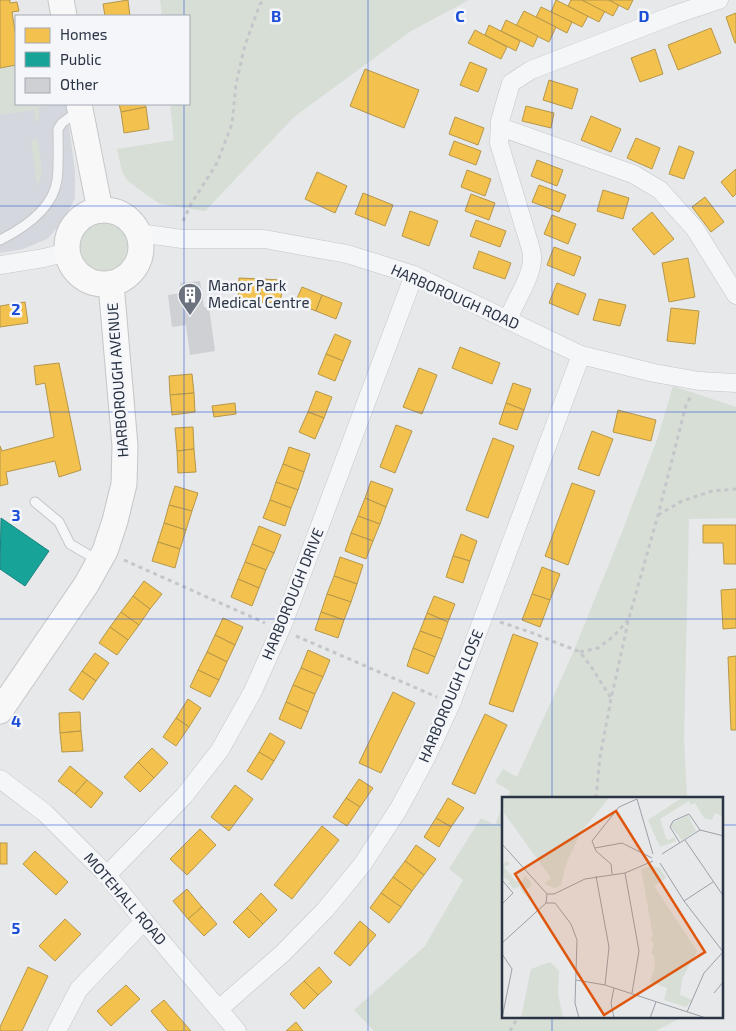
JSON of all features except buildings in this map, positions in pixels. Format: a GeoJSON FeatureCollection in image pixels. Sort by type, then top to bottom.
{"type":"FeatureCollection","features":[{"type":"Feature","properties":{"kind":"street"},"geometry":{"type":"LineString","coordinates":[[61,0],[64,15]]}},
{"type":"Feature","properties":{"kind":"street"},"geometry":{"type":"LineString","coordinates":[[508,320],[530,274],[532,259],[530,246],[499,143],[500,121],[511,83],[531,70],[674,15],[719,0]]}},
{"type":"Feature","properties":{"kind":"street"},"geometry":{"type":"LineString","coordinates":[[79,107],[100,210]]}},
{"type":"Feature","properties":{"kind":"street"},"geometry":{"type":"LineString","coordinates":[[500,127],[633,174],[660,190],[695,229],[736,295]]}},
{"type":"Feature","properties":{"kind":"street"},"geometry":{"type":"LineString","coordinates":[[100,210],[113,210],[125,216],[139,233],[142,246],[140,258],[134,270],[124,279],[111,284],[98,284],[86,280],[79,275],[71,265],[67,252],[67,239],[75,223],[84,215],[100,210]]}},
{"type":"Feature","properties":{"kind":"street","name":"HARBOROUGH ROAD"},"geometry":{"type":"LineString","coordinates":[[139,233],[182,239],[264,239],[347,254],[414,275],[582,355],[654,373],[699,381],[736,383]]}},
{"type":"Feature","properties":{"kind":"street"},"geometry":{"type":"LineString","coordinates":[[0,265],[67,252]]}},
{"type":"Feature","properties":{"kind":"street","name":"HARBOROUGH DRIVE"},"geometry":{"type":"LineString","coordinates":[[107,875],[184,796],[220,750],[252,693],[283,624],[414,275]]}},
{"type":"Feature","properties":{"kind":"street","name":"HARBOROUGH AVENUE"},"geometry":{"type":"LineString","coordinates":[[0,711],[86,585],[105,551],[115,521],[124,484],[125,446],[111,284]]}},
{"type":"Feature","properties":{"kind":"street","name":"HARBOROUGH CLOSE"},"geometry":{"type":"LineString","coordinates":[[219,1009],[283,953],[325,910],[362,865],[398,810],[426,758],[451,704],[582,355]]}},
{"type":"Feature","properties":{"kind":"street","name":"MOTEHALL ROAD"},"geometry":{"type":"LineString","coordinates":[[0,779],[45,814],[107,875],[237,1031]]}},
{"type":"Feature","properties":{"kind":"street"},"geometry":{"type":"LineString","coordinates":[[57,1031],[79,989],[144,921]]}},
{"type":"Feature","properties":{"kind":"lane"},"geometry":{"type":"LineString","coordinates":[[0,240],[28,224],[48,203],[57,181],[58,129],[79,107]]}},
{"type":"Feature","properties":{"kind":"lane"},"geometry":{"type":"LineString","coordinates":[[35,502],[59,522],[70,544],[100,561]]}},
{"type":"Feature","properties":{"kind":"path"},"geometry":{"type":"LineString","coordinates":[[182,239],[183,221],[217,163],[232,124],[236,84],[245,45],[258,2],[264,0]]}},
{"type":"Feature","properties":{"kind":"path"},"geometry":{"type":"LineString","coordinates":[[596,797],[600,757],[629,618],[686,405],[699,381]]}},
{"type":"Feature","properties":{"kind":"path"},"geometry":{"type":"LineString","coordinates":[[658,515],[682,501],[712,491],[736,489]]}},
{"type":"Feature","properties":{"kind":"path"},"geometry":{"type":"LineString","coordinates":[[484,616],[580,652],[611,699]]}},
{"type":"Feature","properties":{"kind":"path"},"geometry":{"type":"LineString","coordinates":[[580,652],[598,648],[614,636],[629,618]]}},
{"type":"Feature","properties":{"kind":"path"},"geometry":{"type":"LineString","coordinates":[[510,1031],[517,1018]]}},
{"type":"Feature","properties":{"kind":"shaded area"},"geometry":{"type":"Polygon","coordinates":[[[160,0],[469,0],[411,31],[294,117],[205,211],[160,204],[128,181],[122,172],[117,149],[174,140],[170,105],[190,105],[190,15],[162,15],[160,0]]]}},
{"type":"Feature","properties":{"kind":"shaded area"},"geometry":{"type":"Polygon","coordinates":[[[15,65],[15,105],[49,105],[39,107],[38,122],[36,122],[34,110],[0,115],[0,68],[15,65]]]}},
{"type":"Feature","properties":{"kind":"shaded area"},"geometry":{"type":"Polygon","coordinates":[[[49,105],[66,105],[75,171],[75,198],[64,220],[47,239],[23,249],[0,253],[0,112],[49,105]]]}},
{"type":"Feature","properties":{"kind":"shaded area"},"geometry":{"type":"Polygon","coordinates":[[[38,139],[42,171],[37,187],[31,141],[38,139]]]}},
{"type":"Feature","properties":{"kind":"shaded area"},"geometry":{"type":"Polygon","coordinates":[[[99,223],[109,223],[121,230],[128,242],[128,252],[121,264],[109,271],[99,271],[91,267],[84,260],[80,252],[80,242],[84,234],[91,227],[99,223]]]}},
{"type":"Feature","properties":{"kind":"shaded area"},"geometry":{"type":"Polygon","coordinates":[[[673,386],[736,407],[736,518],[689,519],[684,739],[687,797],[507,797],[510,791],[495,782],[503,769],[517,777],[572,655],[658,437],[673,386]]]}},
{"type":"Feature","properties":{"kind":"shaded area"},"geometry":{"type":"Polygon","coordinates":[[[502,808],[502,1018],[680,1018],[656,1031],[374,1031],[354,1010],[425,946],[463,880],[449,869],[481,818],[495,825],[502,808]]]}},
{"type":"Feature","properties":{"kind":"place","name":"Manor Park Medical Centre"},"geometry":{"type":"Point","coordinates":[190,316]}}]}
